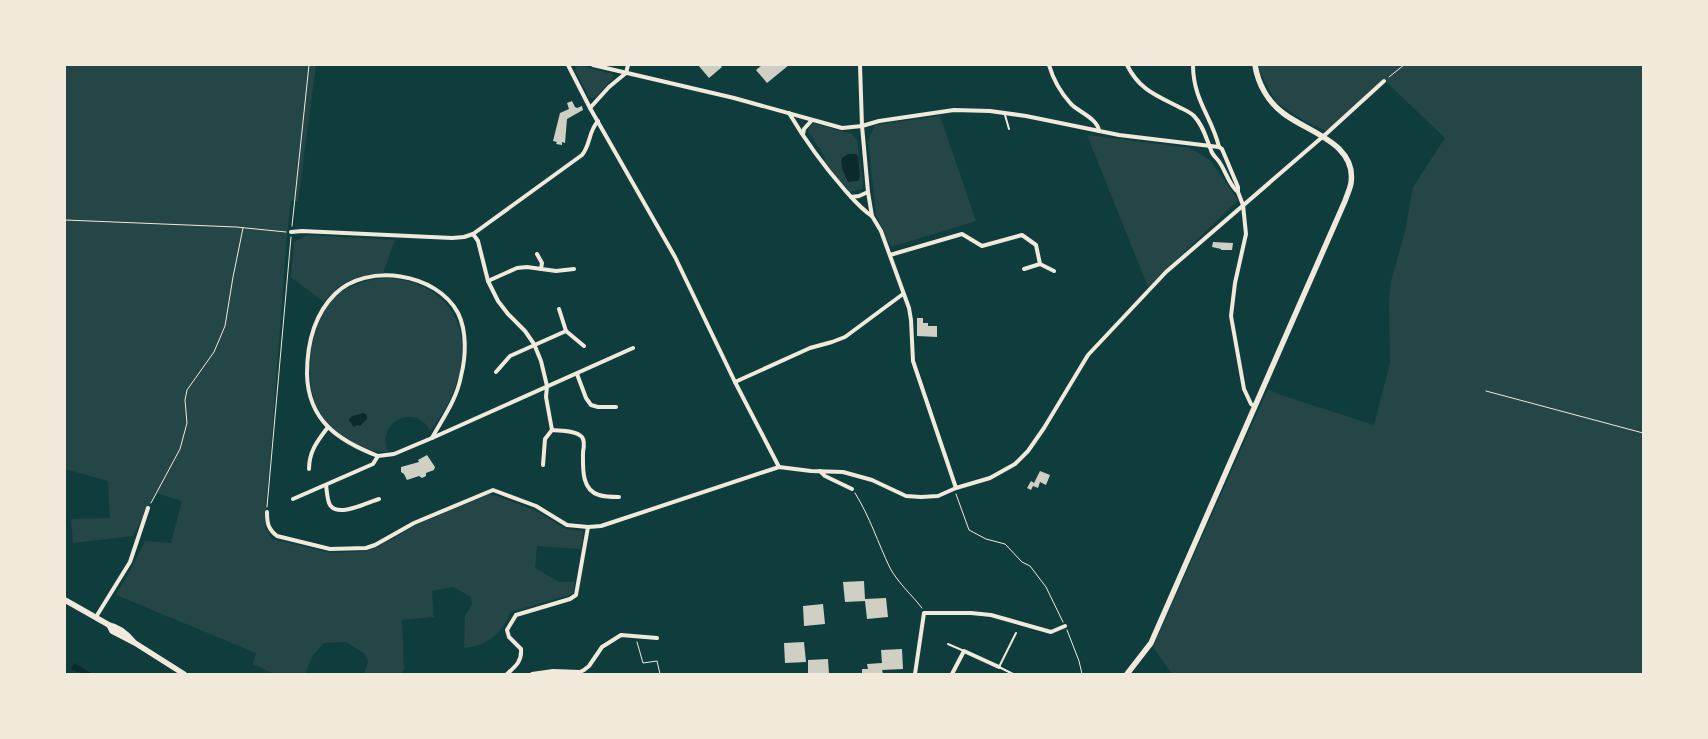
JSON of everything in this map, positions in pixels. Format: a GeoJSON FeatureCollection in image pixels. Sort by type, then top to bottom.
{"type":"FeatureCollection","features":[{"type":"Feature","properties":{"kind":"main road"},"geometry":{"type":"LineString","coordinates":[[1127,674],[1151,643],[1345,201],[1351,182],[1349,166],[1344,154],[1336,145],[1290,118],[1271,101],[1261,84],[1255,65]]}},
{"type":"Feature","properties":{"kind":"main road"},"geometry":{"type":"LineString","coordinates":[[65,600],[109,626],[115,626],[135,643],[182,672],[190,674]]}},
{"type":"Feature","properties":{"kind":"street"},"geometry":{"type":"LineString","coordinates":[[573,65],[569,67],[590,108],[674,257],[779,467]]}},
{"type":"Feature","properties":{"kind":"street"},"geometry":{"type":"LineString","coordinates":[[593,65],[734,98],[842,128],[954,110],[1005,112],[1099,131],[1219,147]]}},
{"type":"Feature","properties":{"kind":"street"},"geometry":{"type":"LineString","coordinates":[[590,108],[609,86],[626,74],[628,65]]}},
{"type":"Feature","properties":{"kind":"street"},"geometry":{"type":"LineString","coordinates":[[860,65],[862,126],[872,216],[881,231],[911,320],[912,361],[955,489]]}},
{"type":"Feature","properties":{"kind":"street"},"geometry":{"type":"LineString","coordinates":[[1049,65],[1061,92],[1096,124],[1099,131]]}},
{"type":"Feature","properties":{"kind":"street"},"geometry":{"type":"LineString","coordinates":[[1127,65],[1141,86],[1192,114],[1200,122],[1211,152],[1238,192]]}},
{"type":"Feature","properties":{"kind":"street"},"geometry":{"type":"LineString","coordinates":[[1193,65],[1193,79],[1202,107],[1238,186],[1238,192],[1243,205],[1246,234],[1235,283],[1231,316],[1244,389],[1251,404],[1255,407]]}},
{"type":"Feature","properties":{"kind":"street"},"geometry":{"type":"LineString","coordinates":[[267,512],[267,523],[270,531],[277,536],[330,549],[366,548],[375,546],[414,523],[493,490],[536,506],[567,525],[588,528],[601,526],[779,467],[843,472],[872,480],[906,496],[938,496],[990,478],[1022,458],[1044,428],[1088,355],[1166,272],[1323,137],[1384,81]]}},
{"type":"Feature","properties":{"kind":"street"},"geometry":{"type":"LineString","coordinates":[[789,113],[823,164],[865,212],[872,216]]}},
{"type":"Feature","properties":{"kind":"street"},"geometry":{"type":"LineString","coordinates":[[803,134],[806,125],[812,120]]}},
{"type":"Feature","properties":{"kind":"street"},"geometry":{"type":"LineString","coordinates":[[291,232],[452,238],[473,234],[582,155],[588,144],[591,130],[598,121]]}},
{"type":"Feature","properties":{"kind":"street"},"geometry":{"type":"LineString","coordinates":[[851,197],[868,192]]}},
{"type":"Feature","properties":{"kind":"street"},"geometry":{"type":"LineString","coordinates":[[473,234],[478,241],[488,280],[498,301],[525,331],[534,344],[541,361],[547,386],[546,397],[552,430],[545,439],[543,465]]}},
{"type":"Feature","properties":{"kind":"street"},"geometry":{"type":"LineString","coordinates":[[890,255],[962,234],[982,246],[1022,235],[1036,245],[1040,264]]}},
{"type":"Feature","properties":{"kind":"street"},"geometry":{"type":"LineString","coordinates":[[537,254],[542,264],[541,269]]}},
{"type":"Feature","properties":{"kind":"street"},"geometry":{"type":"LineString","coordinates":[[1024,268],[1040,264],[1054,271]]}},
{"type":"Feature","properties":{"kind":"street"},"geometry":{"type":"LineString","coordinates":[[488,280],[517,268],[556,270],[574,268]]}},
{"type":"Feature","properties":{"kind":"street"},"geometry":{"type":"LineString","coordinates":[[432,438],[452,402],[461,379],[464,354],[463,332],[458,313],[447,299],[430,286],[403,276],[373,277],[347,285],[335,294],[315,324],[309,348],[308,383],[315,407],[320,418],[328,427],[341,439],[354,447],[378,456],[394,454],[432,438],[633,348]]}},
{"type":"Feature","properties":{"kind":"street"},"geometry":{"type":"LineString","coordinates":[[735,382],[810,348],[845,336],[903,294]]}},
{"type":"Feature","properties":{"kind":"street"},"geometry":{"type":"LineString","coordinates":[[559,309],[566,331],[584,346]]}},
{"type":"Feature","properties":{"kind":"street"},"geometry":{"type":"LineString","coordinates":[[496,372],[510,356],[566,331]]}},
{"type":"Feature","properties":{"kind":"street"},"geometry":{"type":"LineString","coordinates":[[577,374],[586,398],[591,405],[616,407]]}},
{"type":"Feature","properties":{"kind":"street"},"geometry":{"type":"LineString","coordinates":[[309,469],[309,461],[314,446],[328,427]]}},
{"type":"Feature","properties":{"kind":"street"},"geometry":{"type":"LineString","coordinates":[[552,430],[576,432],[582,436],[584,442],[583,465],[585,482],[590,490],[599,495],[619,497]]}},
{"type":"Feature","properties":{"kind":"street"},"geometry":{"type":"LineString","coordinates":[[293,499],[373,464],[378,456]]}},
{"type":"Feature","properties":{"kind":"street"},"geometry":{"type":"LineString","coordinates":[[820,471],[825,476],[852,489]]}},
{"type":"Feature","properties":{"kind":"street"},"geometry":{"type":"LineString","coordinates":[[326,485],[330,505],[334,509],[357,508],[379,499]]}},
{"type":"Feature","properties":{"kind":"street"},"geometry":{"type":"LineString","coordinates":[[96,617],[130,562],[148,508]]}},
{"type":"Feature","properties":{"kind":"street"},"geometry":{"type":"LineString","coordinates":[[507,674],[519,663],[522,657],[521,649],[509,637],[507,630],[516,614],[570,599],[576,595],[588,528]]}},
{"type":"Feature","properties":{"kind":"street"},"geometry":{"type":"LineString","coordinates":[[915,674],[924,613],[971,612],[992,615],[1051,632],[1065,626]]}},
{"type":"Feature","properties":{"kind":"street"},"geometry":{"type":"LineString","coordinates":[[532,674],[553,671],[580,672],[589,666],[606,643],[621,635],[657,638]]}},
{"type":"Feature","properties":{"kind":"street"},"geometry":{"type":"LineString","coordinates":[[952,674],[964,651],[999,667]]}},
{"type":"Feature","properties":{"kind":"lane"},"geometry":{"type":"LineString","coordinates":[[1005,112],[1009,129]]}},
{"type":"Feature","properties":{"kind":"lane"},"geometry":{"type":"LineString","coordinates":[[1013,674],[999,667],[1016,633]]}},
{"type":"Feature","properties":{"kind":"lane"},"geometry":{"type":"LineString","coordinates":[[948,644],[964,651]]}},
{"type":"Feature","properties":{"kind":"path"},"geometry":{"type":"LineString","coordinates":[[65,220],[291,232],[309,65]]}},
{"type":"Feature","properties":{"kind":"path"},"geometry":{"type":"LineString","coordinates":[[1384,81],[1404,65]]}},
{"type":"Feature","properties":{"kind":"path"},"geometry":{"type":"LineString","coordinates":[[148,508],[179,454],[186,423],[185,400],[187,390],[214,352],[225,326],[243,228]]}},
{"type":"Feature","properties":{"kind":"path"},"geometry":{"type":"LineString","coordinates":[[267,512],[291,243]]}},
{"type":"Feature","properties":{"kind":"path"},"geometry":{"type":"LineString","coordinates":[[1486,391],[1643,433]]}},
{"type":"Feature","properties":{"kind":"path"},"geometry":{"type":"LineString","coordinates":[[852,489],[862,505],[891,569],[904,589],[921,606],[924,613]]}},
{"type":"Feature","properties":{"kind":"path"},"geometry":{"type":"LineString","coordinates":[[955,489],[969,530],[1005,544],[1022,562],[1030,566],[1046,587],[1065,626],[1079,661],[1082,674]]}},
{"type":"Feature","properties":{"kind":"path"},"geometry":{"type":"LineString","coordinates":[[635,637],[643,663],[657,661],[660,674]]}},
{"type":"Feature","properties":{"kind":"shaded area"},"geometry":{"type":"Polygon","coordinates":[[[65,65],[316,65],[298,201],[291,201],[287,235],[265,528],[272,539],[331,553],[367,551],[378,547],[416,525],[489,494],[534,510],[566,529],[583,531],[581,549],[537,546],[535,568],[559,582],[575,582],[573,594],[511,612],[502,627],[488,641],[464,648],[465,616],[472,604],[471,597],[453,587],[432,591],[434,617],[402,620],[404,670],[400,674],[364,674],[368,662],[365,654],[346,642],[324,643],[313,655],[305,674],[275,674],[253,664],[256,653],[116,595],[145,541],[171,543],[182,501],[156,493],[133,536],[73,543],[71,519],[110,518],[108,481],[65,469],[65,65]]]}},
{"type":"Feature","properties":{"kind":"shaded area"},"geometry":{"type":"Polygon","coordinates":[[[577,65],[613,74],[613,78],[597,96],[589,97],[575,70],[577,65]]]}},
{"type":"Feature","properties":{"kind":"shaded area"},"geometry":{"type":"Polygon","coordinates":[[[1258,65],[1643,65],[1643,674],[1172,674],[1153,647],[1268,389],[1281,395],[1374,425],[1390,363],[1389,302],[1391,281],[1405,231],[1413,187],[1445,138],[1383,79],[1329,132],[1306,122],[1276,102],[1258,69],[1258,65]]]}},
{"type":"Feature","properties":{"kind":"shaded area"},"geometry":{"type":"Polygon","coordinates":[[[940,116],[976,221],[891,247],[876,215],[868,141],[875,125],[940,116]]]}},
{"type":"Feature","properties":{"kind":"shaded area"},"geometry":{"type":"Polygon","coordinates":[[[814,123],[852,134],[857,140],[862,189],[850,192],[824,162],[825,157],[808,131],[814,123]]]}},
{"type":"Feature","properties":{"kind":"shaded area"},"geometry":{"type":"Polygon","coordinates":[[[1087,135],[1190,148],[1210,160],[1238,200],[1148,287],[1087,135]]]}},
{"type":"Feature","properties":{"kind":"shaded area"},"geometry":{"type":"Polygon","coordinates":[[[848,154],[856,154],[858,156],[860,177],[858,181],[848,182],[844,173],[842,158],[848,154]]]}},
{"type":"Feature","properties":{"kind":"shaded area"},"geometry":{"type":"Polygon","coordinates":[[[307,235],[395,240],[383,273],[348,281],[338,287],[324,302],[291,277],[294,242],[307,235]]]}},
{"type":"Feature","properties":{"kind":"shaded area"},"geometry":{"type":"Polygon","coordinates":[[[387,278],[410,282],[429,290],[444,301],[454,316],[461,333],[462,352],[459,373],[452,395],[430,431],[424,422],[416,418],[399,419],[392,424],[387,432],[388,452],[378,452],[349,440],[335,430],[323,417],[312,393],[310,361],[312,344],[317,328],[323,313],[332,301],[353,285],[387,278]]]}},
{"type":"Feature","properties":{"kind":"shaded area"},"geometry":{"type":"Polygon","coordinates":[[[364,413],[367,419],[360,426],[354,427],[349,420],[352,416],[364,413]]]}},
{"type":"Feature","properties":{"kind":"shaded area"},"geometry":{"type":"Polygon","coordinates":[[[74,663],[93,674],[71,669],[74,663]]]}},
{"type":"Feature","properties":{"kind":"building"},"geometry":{"type":"Polygon","coordinates":[[[698,65],[720,65],[722,67],[709,78],[698,65]]]}},
{"type":"Feature","properties":{"kind":"building"},"geometry":{"type":"Polygon","coordinates":[[[762,65],[789,65],[767,83],[756,70],[762,65]]]}},
{"type":"Feature","properties":{"kind":"building"},"geometry":{"type":"Polygon","coordinates":[[[572,101],[575,107],[582,106],[583,110],[567,119],[565,143],[562,142],[562,145],[556,144],[557,142],[553,141],[560,113],[569,109],[567,103],[572,101]]]}},
{"type":"Feature","properties":{"kind":"building"},"geometry":{"type":"Polygon","coordinates":[[[1213,242],[1233,243],[1232,250],[1221,250],[1212,247],[1213,242]]]}},
{"type":"Feature","properties":{"kind":"building"},"geometry":{"type":"Polygon","coordinates":[[[917,318],[923,318],[923,323],[928,323],[928,326],[937,326],[937,337],[917,336],[917,318]]]}},
{"type":"Feature","properties":{"kind":"building"},"geometry":{"type":"Polygon","coordinates":[[[427,455],[435,467],[434,470],[426,473],[426,476],[422,478],[419,476],[407,480],[401,472],[401,467],[419,462],[418,460],[427,455]]]}},
{"type":"Feature","properties":{"kind":"building"},"geometry":{"type":"Polygon","coordinates":[[[1040,471],[1050,475],[1046,485],[1040,482],[1038,488],[1033,486],[1031,490],[1027,488],[1031,481],[1034,483],[1040,471]]]}},
{"type":"Feature","properties":{"kind":"building"},"geometry":{"type":"Polygon","coordinates":[[[864,581],[865,599],[886,598],[888,617],[867,619],[865,601],[845,602],[843,582],[864,581]]]}},
{"type":"Feature","properties":{"kind":"building"},"geometry":{"type":"Polygon","coordinates":[[[823,604],[825,624],[804,626],[803,606],[823,604]]]}},
{"type":"Feature","properties":{"kind":"building"},"geometry":{"type":"Polygon","coordinates":[[[804,642],[806,662],[785,663],[784,643],[804,642]]]}},
{"type":"Feature","properties":{"kind":"building"},"geometry":{"type":"Polygon","coordinates":[[[902,649],[903,669],[882,670],[883,674],[862,674],[862,669],[868,669],[867,664],[882,663],[881,650],[902,649]]]}},
{"type":"Feature","properties":{"kind":"building"},"geometry":{"type":"Polygon","coordinates":[[[828,659],[829,674],[808,674],[808,660],[828,659]]]}}]}
